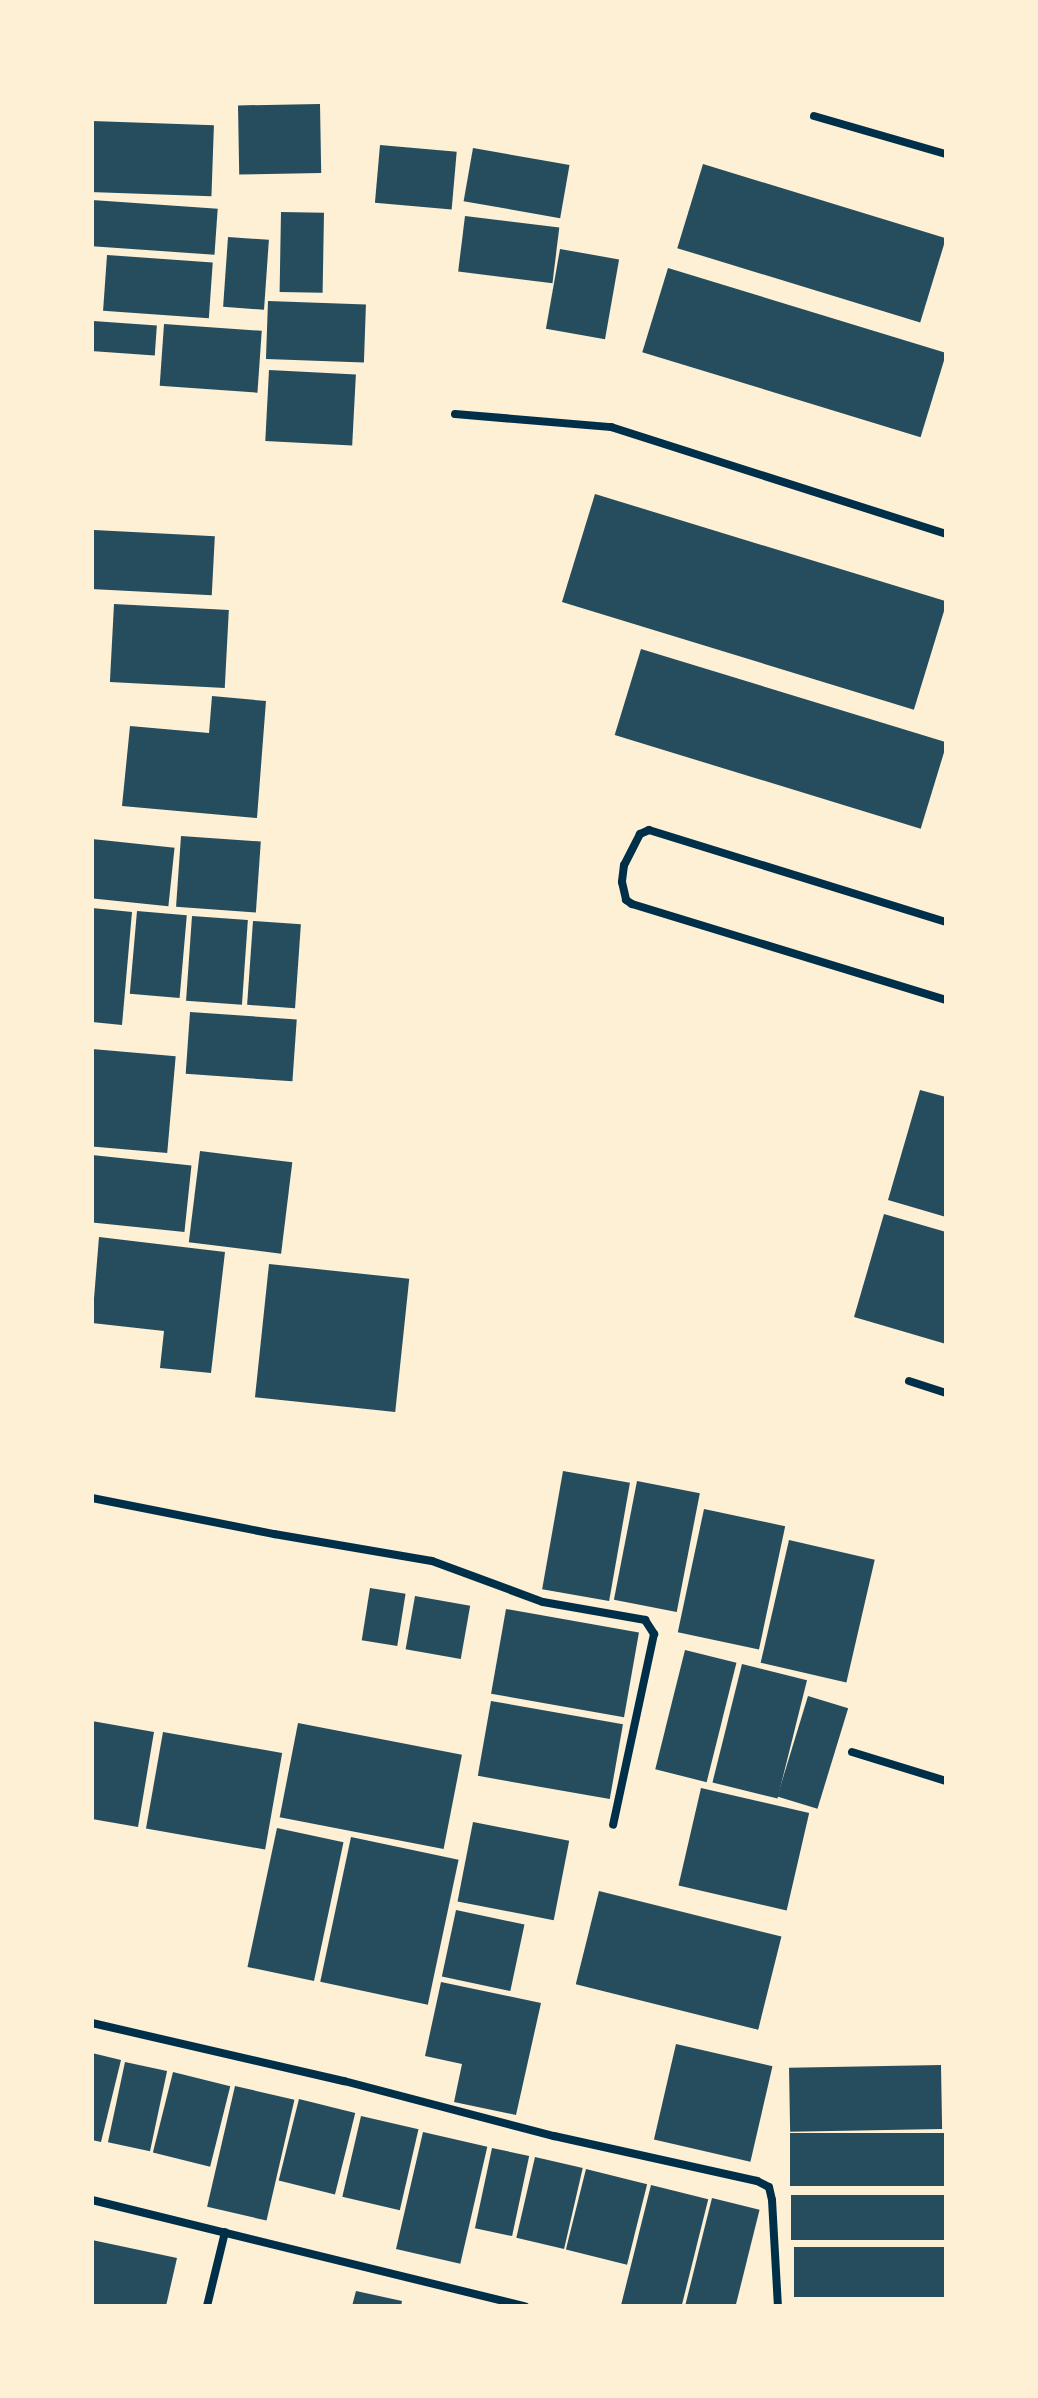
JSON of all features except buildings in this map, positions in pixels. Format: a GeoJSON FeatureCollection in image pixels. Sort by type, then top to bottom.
{"type":"FeatureCollection","features":[{"type":"Feature","properties":{"kind":"street"},"geometry":{"type":"LineString","coordinates":[[814,116],[946,154]]}},
{"type":"Feature","properties":{"kind":"street"},"geometry":{"type":"LineString","coordinates":[[455,414],[611,427],[946,534]]}},
{"type":"Feature","properties":{"kind":"street"},"geometry":{"type":"LineString","coordinates":[[946,922],[649,830],[640,834],[624,865],[622,882],[626,900],[632,904],[946,1000]]}},
{"type":"Feature","properties":{"kind":"street"},"geometry":{"type":"LineString","coordinates":[[909,1381],[946,1393]]}},
{"type":"Feature","properties":{"kind":"street"},"geometry":{"type":"LineString","coordinates":[[92,1498],[432,1561],[543,1602],[645,1620],[654,1634],[613,1825]]}},
{"type":"Feature","properties":{"kind":"street"},"geometry":{"type":"LineString","coordinates":[[852,1752],[946,1781]]}},
{"type":"Feature","properties":{"kind":"street"},"geometry":{"type":"LineString","coordinates":[[92,2023],[344,2081],[554,2136],[757,2181],[769,2187],[772,2200],[778,2306]]}},
{"type":"Feature","properties":{"kind":"street"},"geometry":{"type":"LineString","coordinates":[[92,2200],[525,2306]]}},
{"type":"Feature","properties":{"kind":"street"},"geometry":{"type":"LineString","coordinates":[[207,2306],[225,2232]]}}]}
